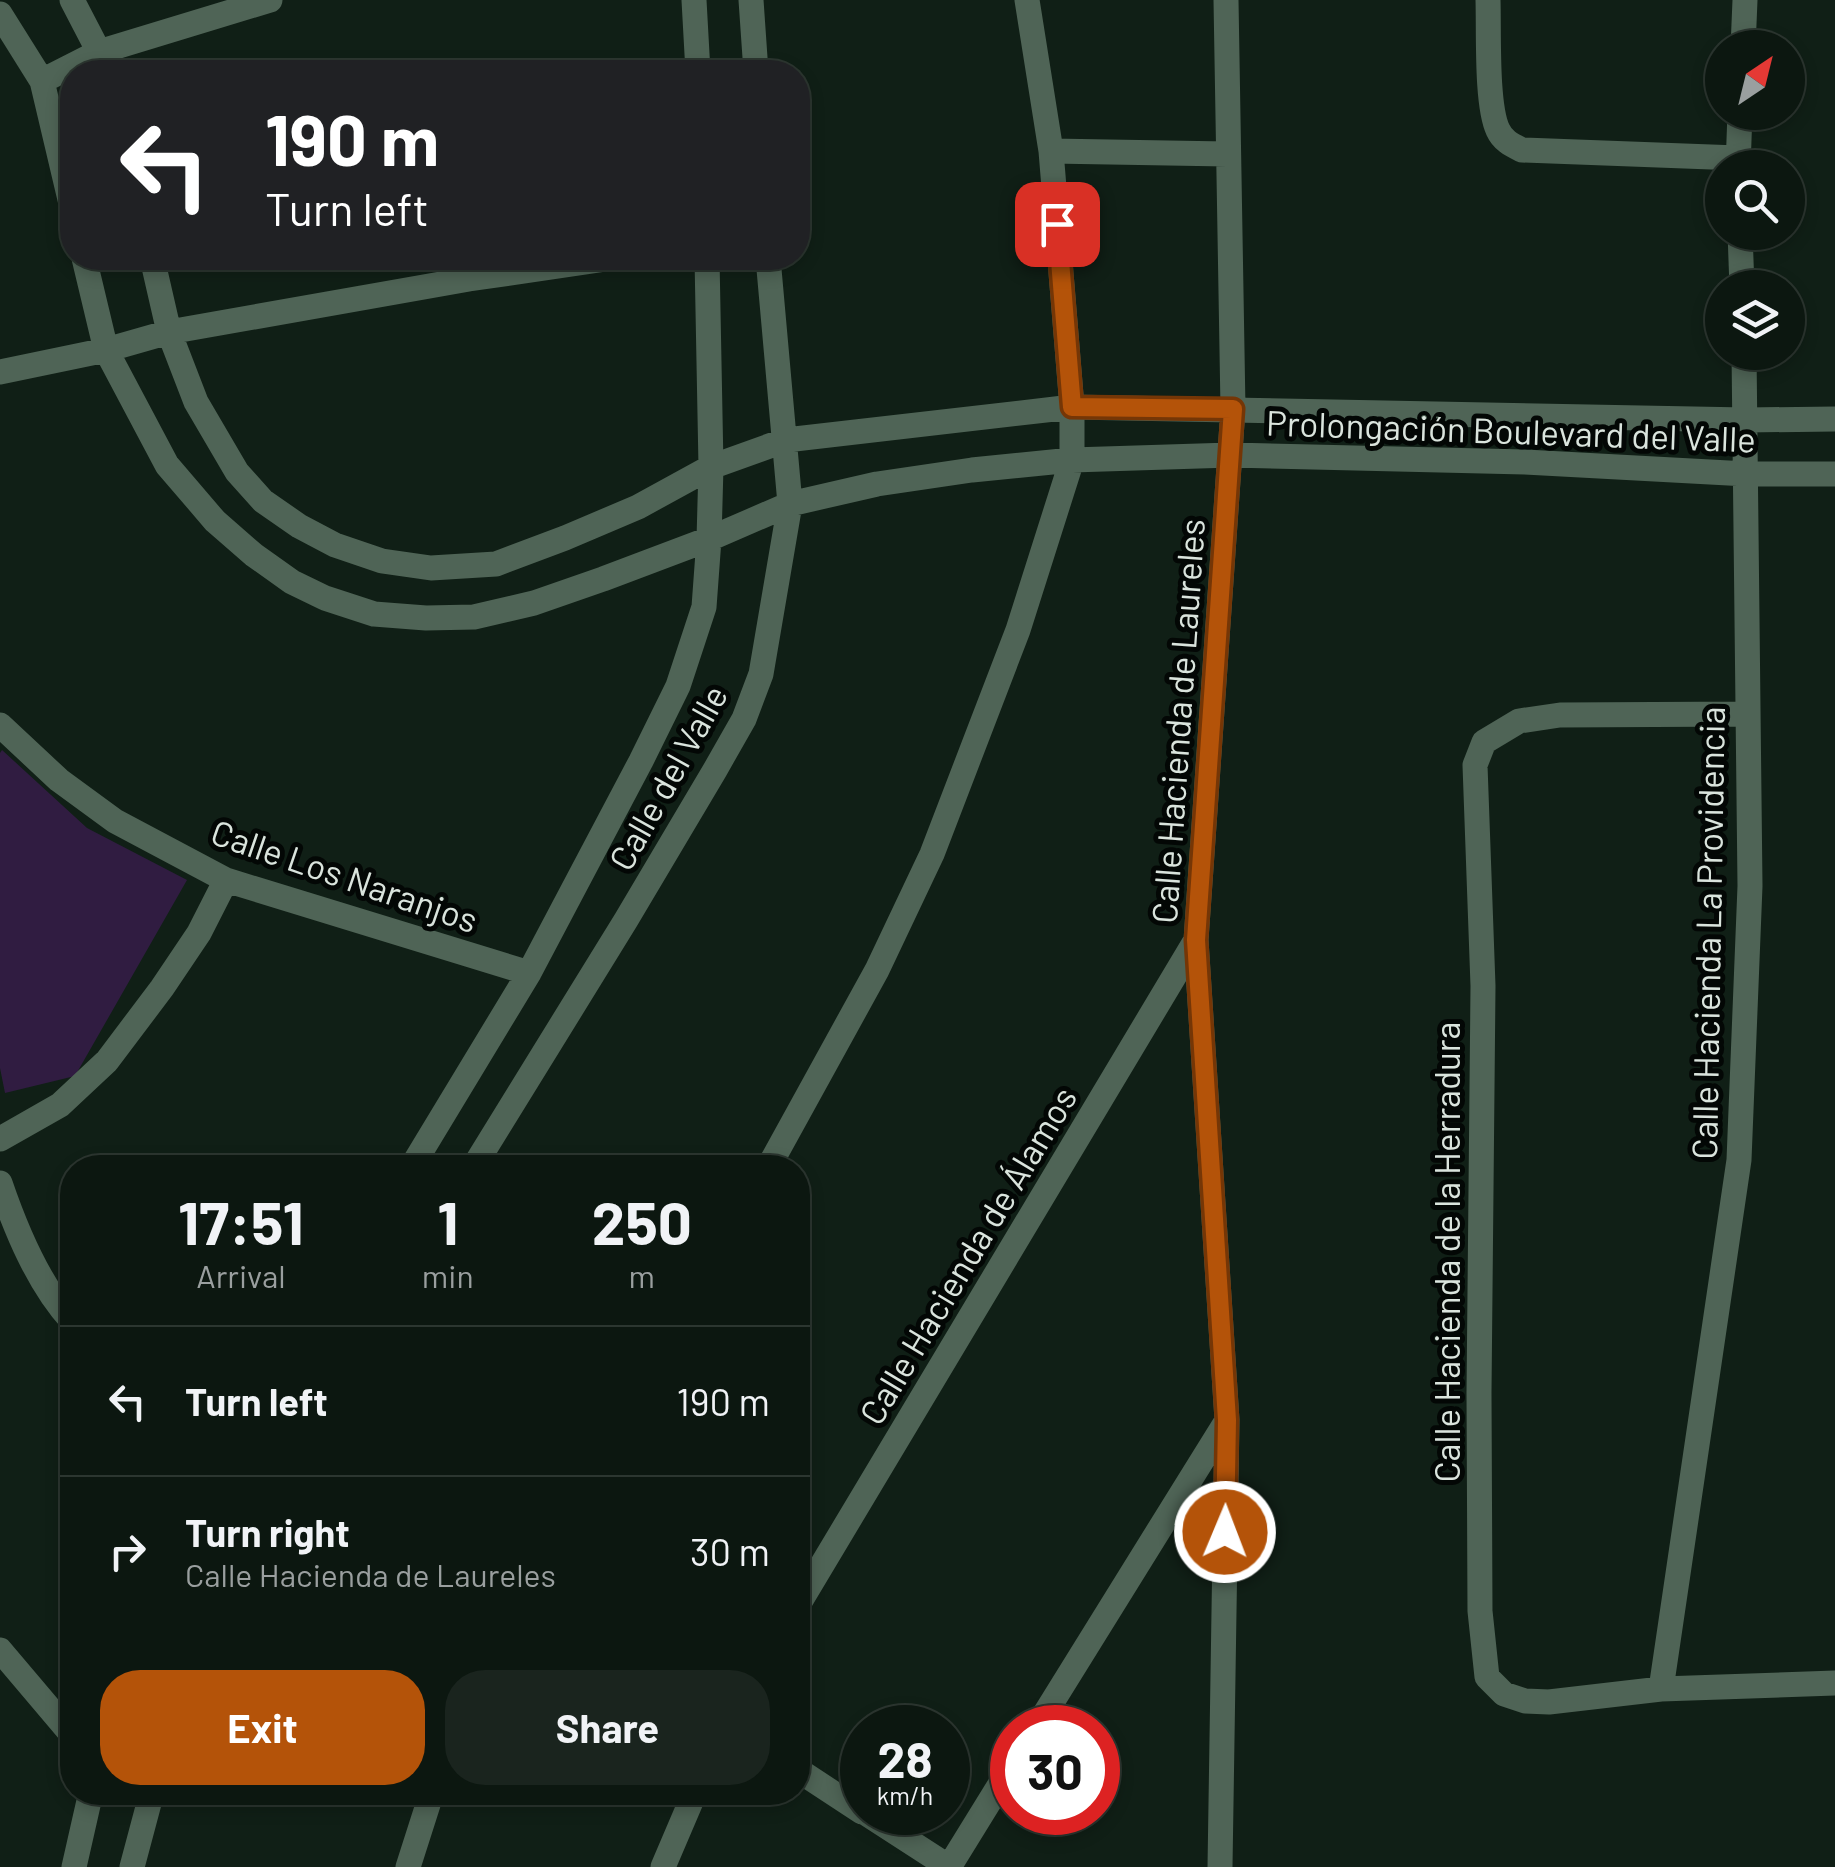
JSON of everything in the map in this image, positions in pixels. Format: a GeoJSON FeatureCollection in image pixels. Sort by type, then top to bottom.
{"type":"FeatureCollection","features":[{"type":"Feature","properties":{"kind":"street"},"geometry":{"type":"LineString","coordinates":[[72,0],[102,60]]}},
{"type":"Feature","properties":{"kind":"street"},"geometry":{"type":"LineString","coordinates":[[108,60],[270,0]]}},
{"type":"Feature","properties":{"kind":"street"},"geometry":{"type":"LineString","coordinates":[[694,0],[697,60]]}},
{"type":"Feature","properties":{"kind":"street"},"geometry":{"type":"LineString","coordinates":[[751,0],[755,60]]}},
{"type":"Feature","properties":{"kind":"street"},"geometry":{"type":"LineString","coordinates":[[775,1155],[877,970],[932,854],[1018,630],[1072,460],[1072,407],[1051,151],[1027,0]]}},
{"type":"Feature","properties":{"kind":"street","name":"Calle Hacienda de Laureles"},"geometry":{"type":"LineString","coordinates":[[1220,1867],[1227,1420],[1196,940],[1233,409],[1226,0]]}},
{"type":"Feature","properties":{"kind":"street"},"geometry":{"type":"LineString","coordinates":[[1488,0],[1493,114],[1499,134],[1508,143],[1522,150],[1705,161]]}},
{"type":"Feature","properties":{"kind":"street"},"geometry":{"type":"LineString","coordinates":[[1744,30],[1745,0]]}},
{"type":"Feature","properties":{"kind":"street"},"geometry":{"type":"LineString","coordinates":[[0,14],[42,81],[60,157]]}},
{"type":"Feature","properties":{"kind":"street"},"geometry":{"type":"LineString","coordinates":[[42,81],[60,75]]}},
{"type":"Feature","properties":{"kind":"street"},"geometry":{"type":"LineString","coordinates":[[1051,151],[1227,154]]}},
{"type":"Feature","properties":{"kind":"street","name":"Prolongación Boulevard del Valle"},"geometry":{"type":"LineString","coordinates":[[87,270],[106,350],[168,465],[216,521],[254,555],[292,582],[374,614],[474,617],[551,597],[710,539],[790,504],[877,484],[1072,460],[1230,455],[1835,474]]}},
{"type":"Feature","properties":{"kind":"street","name":"Prolongación Boulevard del Valle"},"geometry":{"type":"LineString","coordinates":[[155,270],[169,332],[196,402],[237,472],[264,501],[335,545],[382,561],[431,568],[496,564],[638,507],[711,467],[786,440],[1072,407],[1835,419]]}},
{"type":"Feature","properties":{"kind":"street"},"geometry":{"type":"LineString","coordinates":[[0,372],[106,350],[169,332],[531,270]]}},
{"type":"Feature","properties":{"kind":"street","name":"Calle del Valle"},"geometry":{"type":"LineString","coordinates":[[419,1155],[529,973],[641,761],[678,686],[704,608],[711,467],[708,270]]}},
{"type":"Feature","properties":{"kind":"street","name":"Calle del Valle"},"geometry":{"type":"LineString","coordinates":[[481,1155],[636,904],[744,719],[761,674],[790,504],[769,270]]}},
{"type":"Feature","properties":{"kind":"street","name":"Calle Hacienda La Providencia"},"geometry":{"type":"LineString","coordinates":[[1660,1690],[1739,1160],[1750,886],[1745,370]]}},
{"type":"Feature","properties":{"kind":"street","name":"Calle Hacienda de la Herradura"},"geometry":{"type":"LineString","coordinates":[[1748,714],[1560,715],[1519,721],[1484,742],[1474,765],[1483,986],[1478,1393],[1480,1610],[1487,1677],[1504,1694],[1524,1701],[1549,1702],[1660,1690],[1835,1683]]}},
{"type":"Feature","properties":{"kind":"street","name":"Calle Los Naranjos"},"geometry":{"type":"LineString","coordinates":[[0,725],[59,780],[116,821],[226,880],[529,973]]}},
{"type":"Feature","properties":{"kind":"street"},"geometry":{"type":"LineString","coordinates":[[0,1138],[60,1105],[107,1061],[190,946],[226,880]]}},
{"type":"Feature","properties":{"kind":"street","name":"Calle Hacienda de Álamos"},"geometry":{"type":"LineString","coordinates":[[810,1585],[1196,940]]}},
{"type":"Feature","properties":{"kind":"street"},"geometry":{"type":"LineString","coordinates":[[0,1182],[25,1245],[60,1304]]}},
{"type":"Feature","properties":{"kind":"street"},"geometry":{"type":"LineString","coordinates":[[1050,1705],[1227,1420]]}},
{"type":"Feature","properties":{"kind":"street"},"geometry":{"type":"LineString","coordinates":[[0,1650],[60,1721]]}},
{"type":"Feature","properties":{"kind":"street"},"geometry":{"type":"LineString","coordinates":[[810,1778],[840,1797]]}},
{"type":"Feature","properties":{"kind":"street"},"geometry":{"type":"LineString","coordinates":[[899,1835],[949,1867],[990,1801]]}},
{"type":"Feature","properties":{"kind":"street"},"geometry":{"type":"LineString","coordinates":[[74,1867],[88,1805]]}},
{"type":"Feature","properties":{"kind":"street"},"geometry":{"type":"LineString","coordinates":[[132,1867],[148,1805]]}},
{"type":"Feature","properties":{"kind":"street"},"geometry":{"type":"LineString","coordinates":[[408,1867],[428,1805]]}},
{"type":"Feature","properties":{"kind":"street"},"geometry":{"type":"LineString","coordinates":[[663,1867],[689,1805]]}},
{"type":"Feature","properties":{"kind":"shaded area"},"geometry":{"type":"Polygon","coordinates":[[[2,750],[87,828],[187,880],[75,1076],[5,1093],[0,1068],[2,750]]]}},
{"type":"Feature","properties":{"kind":"route"},"geometry":{"type":"LineString","coordinates":[[1057,224],[1072,407],[1233,409],[1196,940],[1227,1420],[1225,1532]]}}]}
